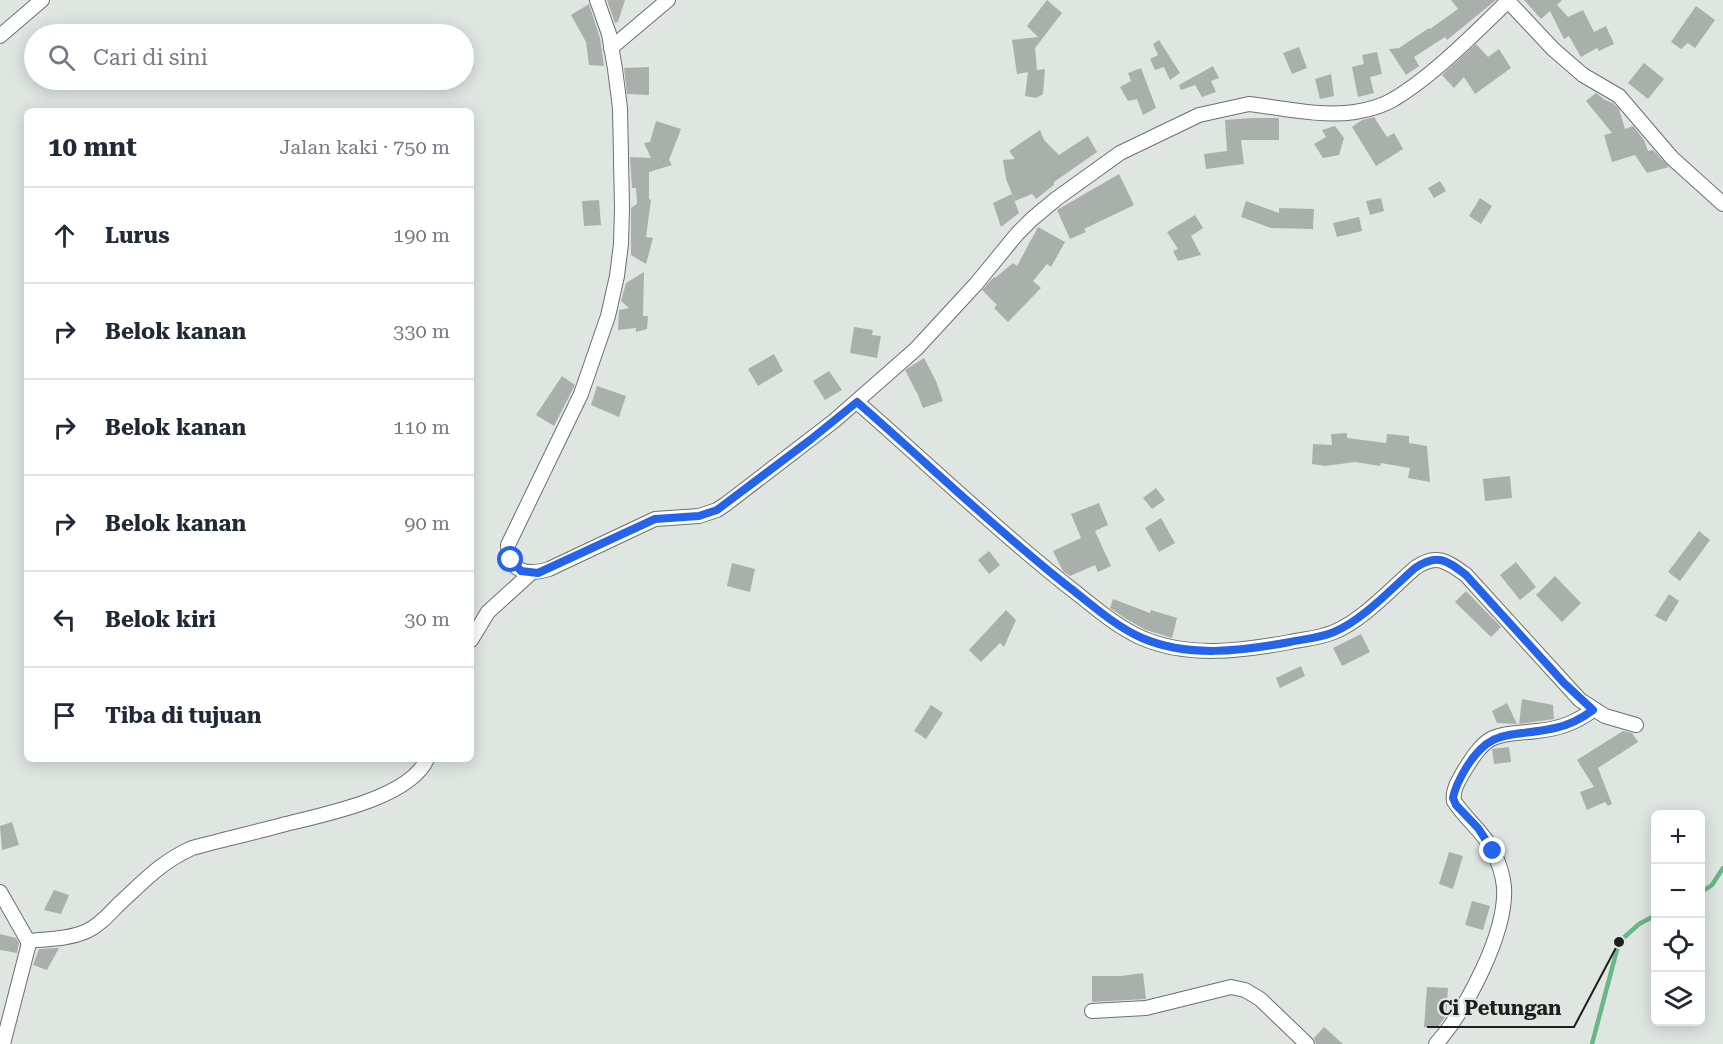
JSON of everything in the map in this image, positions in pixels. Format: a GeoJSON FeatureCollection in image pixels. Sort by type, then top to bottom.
{"type":"FeatureCollection","features":[{"type":"Feature","properties":{"kind":"street"},"geometry":{"type":"LineString","coordinates":[[0,36],[42,0]]}},
{"type":"Feature","properties":{"kind":"street"},"geometry":{"type":"LineString","coordinates":[[597,0],[609,34],[620,119],[621,244],[608,316],[581,394],[508,545],[508,555],[514,565],[521,571],[531,573],[549,569],[655,519],[699,516],[717,510],[857,402],[916,349],[950,314],[1032,219],[1120,153],[1199,115],[1240,104],[1306,112],[1353,112],[1393,100],[1429,73],[1508,1],[1553,49],[1583,75],[1619,96],[1672,158],[1723,204]]}},
{"type":"Feature","properties":{"kind":"street"},"geometry":{"type":"LineString","coordinates":[[611,48],[668,0]]}},
{"type":"Feature","properties":{"kind":"street"},"geometry":{"type":"LineString","coordinates":[[857,402],[1041,565],[1106,618],[1142,638],[1172,647],[1216,652],[1314,638],[1334,632],[1354,621],[1415,568],[1426,561],[1438,559],[1466,575],[1564,683],[1593,710],[1636,725]]}},
{"type":"Feature","properties":{"kind":"street"},"geometry":{"type":"LineString","coordinates":[[474,635],[488,612],[531,573]]}},
{"type":"Feature","properties":{"kind":"street"},"geometry":{"type":"LineString","coordinates":[[1436,1044],[1475,986],[1501,921],[1504,885],[1493,851],[1478,828],[1454,801],[1455,788],[1470,761],[1492,739],[1554,729],[1572,723],[1593,710]]}},
{"type":"Feature","properties":{"kind":"street"},"geometry":{"type":"LineString","coordinates":[[28,941],[77,935],[87,931],[99,924],[166,861],[184,852],[353,807],[400,786],[424,762]]}},
{"type":"Feature","properties":{"kind":"street"},"geometry":{"type":"LineString","coordinates":[[0,892],[28,941],[3,1044]]}},
{"type":"Feature","properties":{"kind":"street"},"geometry":{"type":"LineString","coordinates":[[1092,1011],[1146,1008],[1231,987],[1245,990],[1260,999],[1306,1044]]}},
{"type":"Feature","properties":{"kind":"building"},"geometry":{"type":"Polygon","coordinates":[[[607,0],[625,0],[618,22],[615,23],[607,0]]]}},
{"type":"Feature","properties":{"kind":"building"},"geometry":{"type":"Polygon","coordinates":[[[1047,0],[1062,13],[1035,48],[1037,70],[1045,69],[1043,94],[1036,98],[1025,96],[1028,72],[1017,74],[1012,40],[1038,37],[1027,26],[1047,0]]]}},
{"type":"Feature","properties":{"kind":"building"},"geometry":{"type":"Polygon","coordinates":[[[1451,0],[1496,0],[1447,40],[1445,37],[1414,57],[1419,66],[1406,75],[1389,49],[1399,48],[1458,9],[1451,0]]]}},
{"type":"Feature","properties":{"kind":"building"},"geometry":{"type":"Polygon","coordinates":[[[1524,0],[1562,0],[1557,5],[1568,17],[1583,10],[1594,32],[1606,26],[1614,44],[1599,51],[1597,48],[1581,57],[1569,36],[1564,39],[1550,11],[1541,19],[1524,0]]]}},
{"type":"Feature","properties":{"kind":"building"},"geometry":{"type":"Polygon","coordinates":[[[589,4],[600,38],[604,66],[589,65],[586,42],[571,15],[589,4]]]}},
{"type":"Feature","properties":{"kind":"building"},"geometry":{"type":"Polygon","coordinates":[[[1696,6],[1715,20],[1695,48],[1688,43],[1681,49],[1671,42],[1696,6]]]}},
{"type":"Feature","properties":{"kind":"building"},"geometry":{"type":"Polygon","coordinates":[[[1159,40],[1180,73],[1170,80],[1164,67],[1155,70],[1150,59],[1158,55],[1153,44],[1159,40]]]}},
{"type":"Feature","properties":{"kind":"building"},"geometry":{"type":"Polygon","coordinates":[[[1476,44],[1488,57],[1499,49],[1511,68],[1475,94],[1464,77],[1454,88],[1442,75],[1476,44]]]}},
{"type":"Feature","properties":{"kind":"building"},"geometry":{"type":"Polygon","coordinates":[[[1299,47],[1307,68],[1292,74],[1283,53],[1299,47]]]}},
{"type":"Feature","properties":{"kind":"building"},"geometry":{"type":"Polygon","coordinates":[[[1377,52],[1382,74],[1370,77],[1374,93],[1358,97],[1352,67],[1364,64],[1362,55],[1377,52]]]}},
{"type":"Feature","properties":{"kind":"building"},"geometry":{"type":"Polygon","coordinates":[[[1644,63],[1664,79],[1648,99],[1628,83],[1644,63]]]}},
{"type":"Feature","properties":{"kind":"building"},"geometry":{"type":"Polygon","coordinates":[[[1213,66],[1219,78],[1211,81],[1216,92],[1202,97],[1195,85],[1181,90],[1179,85],[1213,66]]]}},
{"type":"Feature","properties":{"kind":"building"},"geometry":{"type":"Polygon","coordinates":[[[649,67],[649,95],[627,94],[624,68],[649,67]]]}},
{"type":"Feature","properties":{"kind":"building"},"geometry":{"type":"Polygon","coordinates":[[[1141,68],[1156,108],[1143,115],[1137,99],[1128,101],[1120,87],[1131,81],[1128,73],[1141,68]]]}},
{"type":"Feature","properties":{"kind":"building"},"geometry":{"type":"Polygon","coordinates":[[[1331,74],[1334,96],[1320,99],[1315,79],[1331,74]]]}},
{"type":"Feature","properties":{"kind":"building"},"geometry":{"type":"Polygon","coordinates":[[[1596,93],[1619,109],[1625,129],[1633,126],[1644,140],[1648,151],[1653,150],[1669,167],[1647,173],[1635,155],[1612,162],[1604,135],[1612,133],[1586,101],[1596,93]]]}},
{"type":"Feature","properties":{"kind":"building"},"geometry":{"type":"Polygon","coordinates":[[[1374,117],[1387,137],[1394,133],[1403,149],[1376,166],[1352,127],[1362,120],[1374,117]]]}},
{"type":"Feature","properties":{"kind":"building"},"geometry":{"type":"Polygon","coordinates":[[[1279,118],[1279,140],[1241,140],[1244,164],[1206,169],[1204,154],[1227,151],[1225,120],[1279,118]]]}},
{"type":"Feature","properties":{"kind":"building"},"geometry":{"type":"Polygon","coordinates":[[[656,121],[681,129],[669,160],[672,165],[649,172],[649,199],[651,200],[646,237],[653,238],[646,264],[631,255],[631,208],[637,204],[636,188],[632,188],[630,157],[651,158],[644,143],[650,142],[656,121]]]}},
{"type":"Feature","properties":{"kind":"building"},"geometry":{"type":"Polygon","coordinates":[[[1335,126],[1344,138],[1339,155],[1323,158],[1314,144],[1326,137],[1322,130],[1335,126]]]}},
{"type":"Feature","properties":{"kind":"building"},"geometry":{"type":"Polygon","coordinates":[[[1040,130],[1044,140],[1059,155],[1088,136],[1097,152],[1054,182],[1054,185],[1036,199],[1032,194],[1015,201],[1006,179],[1003,160],[1015,159],[1009,151],[1040,130]]]}},
{"type":"Feature","properties":{"kind":"building"},"geometry":{"type":"Polygon","coordinates":[[[1119,174],[1134,205],[1084,229],[1086,232],[1070,239],[1057,210],[1119,174]]]}},
{"type":"Feature","properties":{"kind":"building"},"geometry":{"type":"Polygon","coordinates":[[[1440,181],[1446,191],[1434,198],[1428,188],[1440,181]]]}},
{"type":"Feature","properties":{"kind":"building"},"geometry":{"type":"Polygon","coordinates":[[[1012,194],[1019,213],[1001,227],[993,203],[1012,194]]]}},
{"type":"Feature","properties":{"kind":"building"},"geometry":{"type":"Polygon","coordinates":[[[1381,198],[1384,211],[1370,215],[1366,201],[1381,198]]]}},
{"type":"Feature","properties":{"kind":"building"},"geometry":{"type":"Polygon","coordinates":[[[1480,198],[1492,206],[1481,224],[1469,216],[1480,198]]]}},
{"type":"Feature","properties":{"kind":"building"},"geometry":{"type":"Polygon","coordinates":[[[599,200],[601,225],[584,226],[582,201],[599,200]]]}},
{"type":"Feature","properties":{"kind":"building"},"geometry":{"type":"Polygon","coordinates":[[[1246,201],[1279,213],[1279,208],[1314,209],[1313,229],[1271,228],[1241,217],[1246,201]]]}},
{"type":"Feature","properties":{"kind":"building"},"geometry":{"type":"Polygon","coordinates":[[[1195,215],[1203,228],[1191,236],[1201,255],[1178,261],[1173,251],[1178,249],[1167,232],[1195,215]]]}},
{"type":"Feature","properties":{"kind":"building"},"geometry":{"type":"Polygon","coordinates":[[[1359,217],[1362,231],[1337,237],[1333,223],[1359,217]]]}},
{"type":"Feature","properties":{"kind":"building"},"geometry":{"type":"Polygon","coordinates":[[[1038,227],[1065,242],[1051,267],[1047,264],[1033,281],[1041,288],[1008,322],[994,308],[997,305],[982,290],[994,277],[1013,263],[1017,266],[1038,227]]]}},
{"type":"Feature","properties":{"kind":"building"},"geometry":{"type":"Polygon","coordinates":[[[644,272],[643,316],[648,316],[647,329],[636,332],[636,328],[618,330],[619,310],[629,308],[621,301],[626,283],[644,272]]]}},
{"type":"Feature","properties":{"kind":"building"},"geometry":{"type":"Polygon","coordinates":[[[854,327],[873,330],[872,335],[881,336],[877,358],[850,353],[854,327]]]}},
{"type":"Feature","properties":{"kind":"building"},"geometry":{"type":"Polygon","coordinates":[[[774,354],[783,371],[758,386],[748,369],[774,354]]]}},
{"type":"Feature","properties":{"kind":"building"},"geometry":{"type":"Polygon","coordinates":[[[924,358],[943,401],[923,408],[905,370],[924,358]]]}},
{"type":"Feature","properties":{"kind":"building"},"geometry":{"type":"Polygon","coordinates":[[[829,371],[842,390],[825,400],[813,381],[829,371]]]}},
{"type":"Feature","properties":{"kind":"building"},"geometry":{"type":"Polygon","coordinates":[[[562,376],[575,385],[554,426],[536,415],[562,376]]]}},
{"type":"Feature","properties":{"kind":"building"},"geometry":{"type":"Polygon","coordinates":[[[597,386],[626,396],[619,417],[591,405],[597,386]]]}},
{"type":"Feature","properties":{"kind":"building"},"geometry":{"type":"Polygon","coordinates":[[[1347,433],[1347,438],[1386,443],[1387,434],[1409,436],[1409,443],[1427,446],[1430,482],[1408,478],[1410,468],[1381,463],[1380,466],[1355,462],[1325,466],[1312,464],[1313,444],[1332,445],[1331,434],[1347,433]]]}},
{"type":"Feature","properties":{"kind":"building"},"geometry":{"type":"Polygon","coordinates":[[[1510,476],[1512,498],[1485,501],[1483,479],[1510,476]]]}},
{"type":"Feature","properties":{"kind":"building"},"geometry":{"type":"Polygon","coordinates":[[[1156,488],[1165,500],[1152,509],[1143,498],[1156,488]]]}},
{"type":"Feature","properties":{"kind":"building"},"geometry":{"type":"Polygon","coordinates":[[[1099,503],[1108,525],[1095,531],[1111,566],[1098,572],[1095,565],[1070,576],[1063,571],[1053,551],[1081,538],[1071,514],[1099,503]]]}},
{"type":"Feature","properties":{"kind":"building"},"geometry":{"type":"Polygon","coordinates":[[[1161,518],[1175,543],[1159,552],[1145,528],[1161,518]]]}},
{"type":"Feature","properties":{"kind":"building"},"geometry":{"type":"Polygon","coordinates":[[[1699,531],[1710,540],[1680,581],[1668,572],[1699,531]]]}},
{"type":"Feature","properties":{"kind":"building"},"geometry":{"type":"Polygon","coordinates":[[[989,551],[1000,565],[989,574],[978,560],[989,551]]]}},
{"type":"Feature","properties":{"kind":"building"},"geometry":{"type":"Polygon","coordinates":[[[1516,562],[1536,587],[1520,600],[1500,575],[1516,562]]]}},
{"type":"Feature","properties":{"kind":"building"},"geometry":{"type":"Polygon","coordinates":[[[732,563],[755,569],[750,592],[727,586],[732,563]]]}},
{"type":"Feature","properties":{"kind":"building"},"geometry":{"type":"Polygon","coordinates":[[[1555,576],[1581,603],[1562,622],[1536,595],[1555,576]]]}},
{"type":"Feature","properties":{"kind":"building"},"geometry":{"type":"Polygon","coordinates":[[[1466,591],[1501,627],[1491,637],[1455,602],[1466,591]]]}},
{"type":"Feature","properties":{"kind":"building"},"geometry":{"type":"Polygon","coordinates":[[[1669,594],[1679,601],[1666,622],[1655,616],[1669,594]]]}},
{"type":"Feature","properties":{"kind":"building"},"geometry":{"type":"Polygon","coordinates":[[[1113,599],[1150,613],[1151,610],[1177,618],[1172,638],[1146,630],[1126,619],[1110,608],[1113,599]]]}},
{"type":"Feature","properties":{"kind":"building"},"geometry":{"type":"Polygon","coordinates":[[[1006,610],[1016,620],[1004,647],[1000,643],[981,662],[969,650],[1006,610]]]}},
{"type":"Feature","properties":{"kind":"building"},"geometry":{"type":"Polygon","coordinates":[[[1361,634],[1370,652],[1342,666],[1333,648],[1361,634]]]}},
{"type":"Feature","properties":{"kind":"building"},"geometry":{"type":"Polygon","coordinates":[[[1301,666],[1305,676],[1280,688],[1276,678],[1301,666]]]}},
{"type":"Feature","properties":{"kind":"building"},"geometry":{"type":"Polygon","coordinates":[[[1522,699],[1553,705],[1554,719],[1519,724],[1522,699]]]}},
{"type":"Feature","properties":{"kind":"building"},"geometry":{"type":"Polygon","coordinates":[[[1507,703],[1517,724],[1497,723],[1492,711],[1507,703]]]}},
{"type":"Feature","properties":{"kind":"building"},"geometry":{"type":"Polygon","coordinates":[[[931,705],[943,713],[926,739],[914,731],[931,705]]]}},
{"type":"Feature","properties":{"kind":"building"},"geometry":{"type":"Polygon","coordinates":[[[1623,731],[1632,733],[1638,742],[1598,768],[1612,804],[1608,806],[1605,802],[1587,810],[1580,792],[1594,787],[1577,760],[1623,731]]]}},
{"type":"Feature","properties":{"kind":"building"},"geometry":{"type":"Polygon","coordinates":[[[1509,747],[1511,762],[1494,764],[1492,749],[1509,747]]]}},
{"type":"Feature","properties":{"kind":"building"},"geometry":{"type":"Polygon","coordinates":[[[12,822],[19,845],[2,850],[0,826],[12,822]]]}},
{"type":"Feature","properties":{"kind":"building"},"geometry":{"type":"Polygon","coordinates":[[[1449,852],[1463,856],[1453,889],[1439,884],[1449,852]]]}},
{"type":"Feature","properties":{"kind":"building"},"geometry":{"type":"Polygon","coordinates":[[[54,890],[69,895],[61,914],[44,910],[54,890]]]}},
{"type":"Feature","properties":{"kind":"building"},"geometry":{"type":"Polygon","coordinates":[[[1472,901],[1490,906],[1483,930],[1465,925],[1472,901]]]}},
{"type":"Feature","properties":{"kind":"building"},"geometry":{"type":"Polygon","coordinates":[[[0,934],[16,938],[19,943],[17,953],[0,950],[0,934]]]}},
{"type":"Feature","properties":{"kind":"building"},"geometry":{"type":"Polygon","coordinates":[[[59,948],[47,970],[33,965],[39,949],[59,948]]]}},
{"type":"Feature","properties":{"kind":"building"},"geometry":{"type":"Polygon","coordinates":[[[1143,973],[1146,999],[1092,1002],[1092,976],[1143,973]]]}},
{"type":"Feature","properties":{"kind":"building"},"geometry":{"type":"Polygon","coordinates":[[[1427,987],[1448,988],[1446,1016],[1437,1028],[1424,1027],[1427,987]]]}},
{"type":"Feature","properties":{"kind":"building"},"geometry":{"type":"Polygon","coordinates":[[[1324,1027],[1343,1044],[1316,1044],[1314,1038],[1324,1027]]]}},
{"type":"Feature","properties":{"kind":"waterway"},"geometry":{"type":"LineString","coordinates":[[1705,890],[1712,885],[1723,868]]}},
{"type":"Feature","properties":{"kind":"waterway"},"geometry":{"type":"LineString","coordinates":[[1592,1044],[1619,942],[1639,924],[1651,918]]}},
{"type":"Feature","properties":{"kind":"place","name":"Ci Petungan"},"geometry":{"type":"Point","coordinates":[1619,942]}},
{"type":"Feature","properties":{"kind":"route"},"geometry":{"type":"LineString","coordinates":[[511,560],[521,571],[538,573],[655,519],[699,516],[717,510],[857,402],[1041,565],[1106,618],[1142,638],[1172,647],[1216,652],[1261,647],[1314,638],[1334,632],[1354,621],[1415,568],[1426,561],[1438,559],[1466,575],[1564,683],[1593,710],[1572,723],[1554,729],[1521,732],[1492,739],[1470,761],[1455,788],[1453,798],[1456,805],[1478,828],[1493,851]]}}]}
